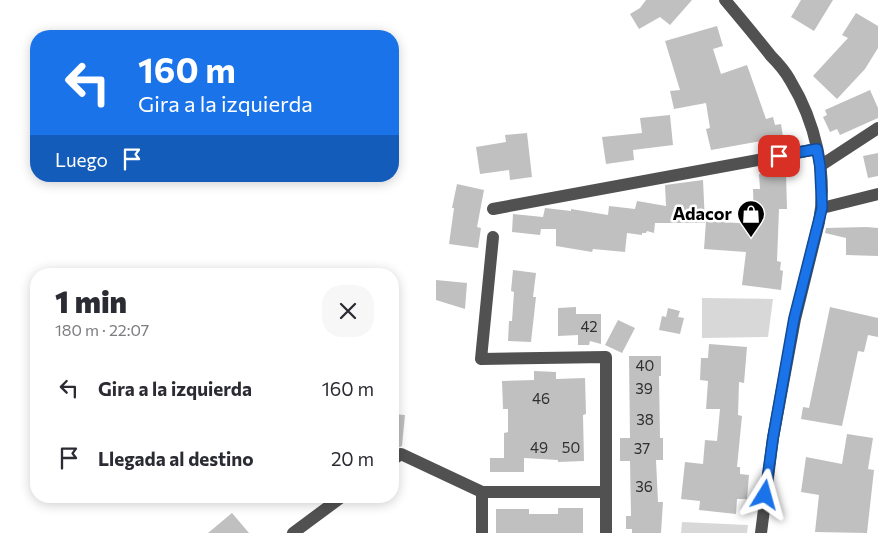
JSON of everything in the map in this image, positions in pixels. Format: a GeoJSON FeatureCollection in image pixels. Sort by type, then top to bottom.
{"type":"FeatureCollection","features":[{"type":"Feature","properties":{"kind":"street"},"geometry":{"type":"LineString","coordinates":[[725,0],[790,78],[809,118],[820,166],[822,208],[794,319],[773,438],[760,533]]}},
{"type":"Feature","properties":{"kind":"street"},"geometry":{"type":"LineString","coordinates":[[820,166],[878,128]]}},
{"type":"Feature","properties":{"kind":"street"},"geometry":{"type":"LineString","coordinates":[[493,209],[817,149]]}},
{"type":"Feature","properties":{"kind":"street"},"geometry":{"type":"LineString","coordinates":[[822,208],[878,194]]}},
{"type":"Feature","properties":{"kind":"street"},"geometry":{"type":"LineString","coordinates":[[493,237],[481,359],[606,357],[606,533]]}},
{"type":"Feature","properties":{"kind":"street"},"geometry":{"type":"LineString","coordinates":[[399,456],[402,454],[482,492],[606,492]]}},
{"type":"Feature","properties":{"kind":"street"},"geometry":{"type":"LineString","coordinates":[[482,492],[482,533]]}},
{"type":"Feature","properties":{"kind":"street"},"geometry":{"type":"LineString","coordinates":[[293,533],[334,503]]}},
{"type":"Feature","properties":{"kind":"shaded area"},"geometry":{"type":"Polygon","coordinates":[[[702,298],[773,299],[768,337],[702,338],[702,298]]]}},
{"type":"Feature","properties":{"kind":"shaded area"},"geometry":{"type":"Polygon","coordinates":[[[682,522],[748,525],[747,533],[681,533],[682,522]]]}},
{"type":"Feature","properties":{"kind":"building"},"geometry":{"type":"Polygon","coordinates":[[[646,0],[692,0],[670,25],[660,17],[639,29],[630,14],[640,8],[646,0]]]}},
{"type":"Feature","properties":{"kind":"building"},"geometry":{"type":"Polygon","coordinates":[[[801,0],[833,0],[814,31],[791,17],[801,0]]]}},
{"type":"Feature","properties":{"kind":"building"},"geometry":{"type":"Polygon","coordinates":[[[856,13],[878,26],[878,48],[865,69],[837,99],[813,76],[848,38],[842,35],[856,13]]]}},
{"type":"Feature","properties":{"kind":"building"},"geometry":{"type":"Polygon","coordinates":[[[717,26],[723,46],[713,49],[721,74],[747,65],[766,119],[773,117],[775,125],[781,124],[783,137],[711,150],[706,129],[710,128],[706,103],[674,109],[670,91],[680,90],[665,41],[717,26]]]}},
{"type":"Feature","properties":{"kind":"building"},"geometry":{"type":"Polygon","coordinates":[[[870,90],[878,108],[878,118],[840,135],[837,129],[830,132],[823,117],[827,115],[825,110],[870,90]]]}},
{"type":"Feature","properties":{"kind":"building"},"geometry":{"type":"Polygon","coordinates":[[[670,115],[673,145],[633,150],[634,160],[606,164],[602,137],[642,133],[640,118],[670,115]]]}},
{"type":"Feature","properties":{"kind":"building"},"geometry":{"type":"Polygon","coordinates":[[[527,133],[532,177],[510,180],[509,170],[480,174],[476,147],[506,142],[505,135],[527,133]]]}},
{"type":"Feature","properties":{"kind":"building"},"geometry":{"type":"Polygon","coordinates":[[[878,153],[878,176],[868,178],[863,156],[878,153]]]}},
{"type":"Feature","properties":{"kind":"building"},"geometry":{"type":"Polygon","coordinates":[[[786,173],[787,209],[779,209],[777,261],[781,262],[780,270],[783,271],[781,290],[742,285],[746,252],[704,249],[706,221],[754,224],[753,189],[760,189],[759,174],[786,173]]]}},
{"type":"Feature","properties":{"kind":"building"},"geometry":{"type":"Polygon","coordinates":[[[703,180],[705,223],[655,223],[654,233],[647,231],[642,233],[642,235],[627,233],[625,252],[593,249],[592,252],[556,246],[556,229],[541,229],[540,235],[512,232],[513,214],[543,217],[545,208],[571,211],[571,209],[608,215],[609,206],[635,209],[637,201],[666,206],[665,185],[703,180]]]}},
{"type":"Feature","properties":{"kind":"building"},"geometry":{"type":"Polygon","coordinates":[[[457,184],[484,190],[477,227],[481,228],[478,248],[449,244],[454,208],[452,208],[457,184]]]}},
{"type":"Feature","properties":{"kind":"building"},"geometry":{"type":"Polygon","coordinates":[[[826,228],[878,228],[878,256],[846,255],[846,238],[825,233],[826,228]]]}},
{"type":"Feature","properties":{"kind":"building"},"geometry":{"type":"Polygon","coordinates":[[[513,270],[536,273],[533,297],[536,297],[531,342],[508,341],[509,321],[512,321],[514,292],[511,291],[513,270]]]}},
{"type":"Feature","properties":{"kind":"building"},"geometry":{"type":"Polygon","coordinates":[[[436,280],[467,283],[465,309],[436,300],[436,280]]]}},
{"type":"Feature","properties":{"kind":"building"},"geometry":{"type":"Polygon","coordinates":[[[576,307],[576,314],[601,314],[601,344],[590,341],[589,345],[578,345],[578,335],[558,336],[558,308],[576,307]]]}},
{"type":"Feature","properties":{"kind":"building"},"geometry":{"type":"Polygon","coordinates":[[[830,307],[878,318],[878,337],[868,335],[864,352],[858,351],[842,426],[801,419],[803,407],[809,408],[830,307]]]}},
{"type":"Feature","properties":{"kind":"building"},"geometry":{"type":"Polygon","coordinates":[[[668,308],[680,311],[678,317],[684,318],[680,334],[659,330],[662,316],[666,317],[668,308]]]}},
{"type":"Feature","properties":{"kind":"building"},"geometry":{"type":"Polygon","coordinates":[[[618,320],[635,328],[622,353],[605,345],[618,320]]]}},
{"type":"Feature","properties":{"kind":"building"},"geometry":{"type":"Polygon","coordinates":[[[709,344],[747,347],[744,383],[739,382],[738,415],[742,416],[737,467],[740,467],[740,474],[749,475],[747,499],[737,499],[736,514],[699,510],[700,501],[681,499],[685,462],[703,464],[705,440],[717,441],[720,409],[706,409],[708,381],[700,380],[701,358],[708,358],[709,344]]]}},
{"type":"Feature","properties":{"kind":"building"},"geometry":{"type":"Polygon","coordinates":[[[629,356],[661,356],[661,376],[659,376],[660,438],[663,438],[663,460],[656,460],[658,502],[663,502],[661,533],[632,533],[632,529],[626,529],[626,516],[631,516],[630,461],[620,461],[620,438],[630,438],[629,356]]]}},
{"type":"Feature","properties":{"kind":"building"},"geometry":{"type":"Polygon","coordinates":[[[534,371],[556,372],[556,379],[585,378],[586,414],[583,415],[584,461],[558,462],[558,460],[524,458],[524,472],[490,472],[490,458],[504,458],[504,433],[508,432],[508,409],[503,409],[502,381],[534,380],[534,371]]]}},
{"type":"Feature","properties":{"kind":"building"},"geometry":{"type":"Polygon","coordinates":[[[399,415],[405,415],[402,446],[399,447],[399,415]]]}},
{"type":"Feature","properties":{"kind":"building"},"geometry":{"type":"Polygon","coordinates":[[[847,434],[873,438],[868,469],[874,470],[867,533],[815,532],[819,495],[801,492],[806,457],[842,464],[847,434]]]}},
{"type":"Feature","properties":{"kind":"building"},"geometry":{"type":"Polygon","coordinates":[[[558,508],[583,508],[583,533],[496,533],[496,509],[529,509],[529,514],[558,514],[558,508]]]}},
{"type":"Feature","properties":{"kind":"building"},"geometry":{"type":"Polygon","coordinates":[[[232,513],[249,533],[208,533],[232,513]]]}},
{"type":"Feature","properties":{"kind":"place","name":"Adacor"},"geometry":{"type":"Point","coordinates":[751,238]}},
{"type":"Feature","properties":{"kind":"route"},"geometry":{"type":"LineString","coordinates":[[765,495],[794,319],[822,208],[822,187],[817,149],[779,156]]}}]}
